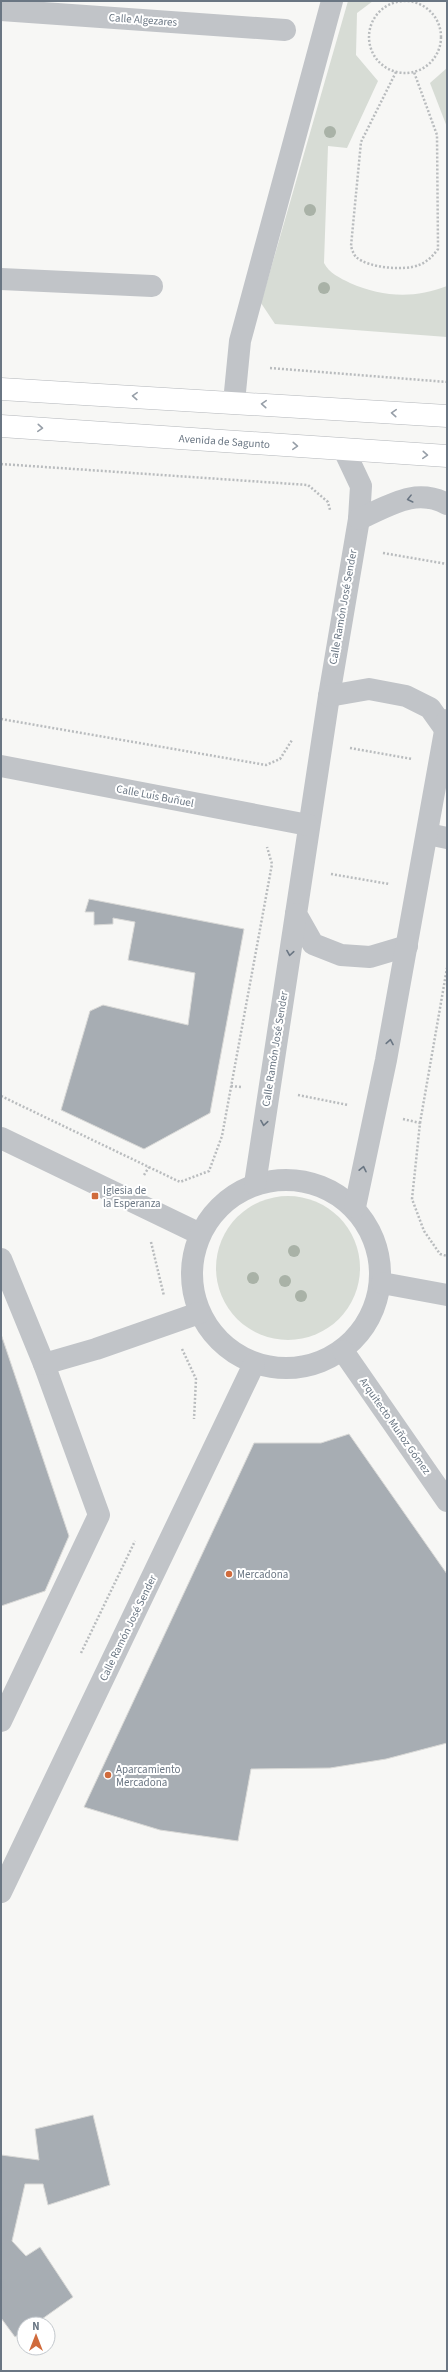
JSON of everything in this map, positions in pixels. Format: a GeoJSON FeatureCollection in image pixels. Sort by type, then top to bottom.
{"type":"FeatureCollection","features":[{"type":"Feature","properties":{"kind":"main road"},"geometry":{"type":"LineString","coordinates":[[1,389],[447,416]]}},
{"type":"Feature","properties":{"kind":"main road","name":"Avenida de Sagunto"},"geometry":{"type":"LineString","coordinates":[[1,426],[447,456]]}},
{"type":"Feature","properties":{"kind":"street"},"geometry":{"type":"LineString","coordinates":[[234,402],[242,336],[332,1]]}},
{"type":"Feature","properties":{"kind":"street","name":"Calle Algezares"},"geometry":{"type":"LineString","coordinates":[[1,10],[286,30]]}},
{"type":"Feature","properties":{"kind":"street"},"geometry":{"type":"LineString","coordinates":[[1,279],[152,286]]}},
{"type":"Feature","properties":{"kind":"street","name":"Calle Ramón José Sender"},"geometry":{"type":"LineString","coordinates":[[255,1184],[308,826],[359,519],[361,486],[344,450]]}},
{"type":"Feature","properties":{"kind":"street"},"geometry":{"type":"LineString","coordinates":[[359,519],[406,499],[423,496],[434,497],[447,504]]}},
{"type":"Feature","properties":{"kind":"street"},"geometry":{"type":"LineString","coordinates":[[329,696],[369,689],[406,696],[430,708],[446,724],[440,763],[438,836],[418,890],[376,1110],[354,1207]]}},
{"type":"Feature","properties":{"kind":"street","name":"Calle Luis Buñuel"},"geometry":{"type":"LineString","coordinates":[[1,766],[308,826]]}},
{"type":"Feature","properties":{"kind":"street"},"geometry":{"type":"LineString","coordinates":[[296,914],[313,944],[341,955],[370,957],[407,946]]}},
{"type":"Feature","properties":{"kind":"street"},"geometry":{"type":"LineString","coordinates":[[1,1138],[200,1234]]}},
{"type":"Feature","properties":{"kind":"street"},"geometry":{"type":"LineString","coordinates":[[290,1179],[325,1187],[354,1207],[377,1242],[382,1283],[370,1322],[343,1351],[300,1369],[254,1364],[221,1345],[199,1313],[191,1274],[200,1234],[222,1204],[255,1184],[290,1179]]}},
{"type":"Feature","properties":{"kind":"street"},"geometry":{"type":"LineString","coordinates":[[1,1259],[44,1364],[99,1515],[1,1721]]}},
{"type":"Feature","properties":{"kind":"street"},"geometry":{"type":"LineString","coordinates":[[382,1283],[447,1295]]}},
{"type":"Feature","properties":{"kind":"street"},"geometry":{"type":"LineString","coordinates":[[44,1364],[96,1349],[199,1313]]}},
{"type":"Feature","properties":{"kind":"street","name":"Arquitecto Muñoz Gómez"},"geometry":{"type":"LineString","coordinates":[[343,1351],[447,1501]]}},
{"type":"Feature","properties":{"kind":"street","name":"Calle Ramón José Sender"},"geometry":{"type":"LineString","coordinates":[[1,1892],[254,1364]]}},
{"type":"Feature","properties":{"kind":"path"},"geometry":{"type":"LineString","coordinates":[[421,5],[423,1]]}},
{"type":"Feature","properties":{"kind":"path"},"geometry":{"type":"LineString","coordinates":[[403,2],[421,5],[437,21],[441,32],[440,44],[436,55],[429,64],[414,72],[396,72],[386,68],[376,60],[370,49],[369,37],[371,25],[377,15],[386,7],[403,2]]}},
{"type":"Feature","properties":{"kind":"path"},"geometry":{"type":"LineString","coordinates":[[396,72],[361,142],[351,246],[355,257],[368,265],[389,268],[418,266],[431,258],[438,250],[437,135],[414,72]]}},
{"type":"Feature","properties":{"kind":"path"},"geometry":{"type":"LineString","coordinates":[[270,368],[447,382]]}},
{"type":"Feature","properties":{"kind":"path"},"geometry":{"type":"LineString","coordinates":[[1,464],[308,485],[328,502],[331,514]]}},
{"type":"Feature","properties":{"kind":"path"},"geometry":{"type":"LineString","coordinates":[[353,548],[447,564]]}},
{"type":"Feature","properties":{"kind":"path"},"geometry":{"type":"LineString","coordinates":[[1,718],[266,765],[280,759],[293,738],[440,763]]}},
{"type":"Feature","properties":{"kind":"path"},"geometry":{"type":"LineString","coordinates":[[1,1096],[180,1182],[209,1171],[222,1136],[272,864],[264,842]]}},
{"type":"Feature","properties":{"kind":"path"},"geometry":{"type":"LineString","coordinates":[[272,864],[418,890]]}},
{"type":"Feature","properties":{"kind":"path"},"geometry":{"type":"LineString","coordinates":[[447,968],[420,1123],[412,1199],[424,1231],[440,1254],[447,1256]]}},
{"type":"Feature","properties":{"kind":"path"},"geometry":{"type":"LineString","coordinates":[[232,1086],[269,1090],[376,1110],[420,1123]]}},
{"type":"Feature","properties":{"kind":"shaded area"},"geometry":{"type":"Polygon","coordinates":[[[348,1],[373,1],[357,13],[356,55],[378,81],[347,148],[328,146],[324,263],[332,272],[350,283],[362,288],[386,294],[398,295],[422,293],[447,286],[447,337],[275,324],[261,303],[348,1]]]}},
{"type":"Feature","properties":{"kind":"shaded area"},"geometry":{"type":"Polygon","coordinates":[[[447,68],[447,127],[430,83],[447,68]]]}},
{"type":"Feature","properties":{"kind":"shaded area"},"geometry":{"type":"Polygon","coordinates":[[[281,1196],[295,1196],[322,1204],[334,1212],[344,1222],[355,1240],[359,1254],[359,1282],[355,1296],[344,1314],[334,1324],[316,1335],[295,1340],[281,1340],[254,1332],[242,1324],[232,1314],[221,1296],[216,1275],[216,1261],[224,1234],[232,1222],[242,1212],[260,1201],[281,1196]]]}},
{"type":"Feature","properties":{"kind":"building"},"geometry":{"type":"Polygon","coordinates":[[[89,899],[244,929],[210,1113],[144,1149],[61,1110],[90,1011],[103,1005],[188,1025],[195,973],[128,960],[135,922],[113,918],[113,924],[94,925],[94,912],[85,912],[89,899]]]}},
{"type":"Feature","properties":{"kind":"building"},"geometry":{"type":"Polygon","coordinates":[[[1,1334],[69,1536],[45,1591],[1,1606],[1,1334]]]}},
{"type":"Feature","properties":{"kind":"building"},"geometry":{"type":"Polygon","coordinates":[[[349,1434],[447,1574],[447,1743],[386,1759],[330,1768],[251,1769],[238,1841],[160,1830],[84,1807],[254,1443],[321,1443],[349,1434]]]}},
{"type":"Feature","properties":{"kind":"building"},"geometry":{"type":"Polygon","coordinates":[[[93,2115],[110,2185],[48,2205],[43,2184],[25,2184],[12,2241],[26,2256],[40,2247],[73,2297],[46,2316],[16,2316],[15,2337],[1,2318],[1,2155],[39,2160],[35,2129],[93,2115]]]}},
{"type":"Feature","properties":{"kind":"place","name":"Iglesia de la Esperanza"},"geometry":{"type":"Point","coordinates":[95,1196]}},
{"type":"Feature","properties":{"kind":"place","name":"Mercadona"},"geometry":{"type":"Point","coordinates":[229,1574]}},
{"type":"Feature","properties":{"kind":"place","name":"Aparcamiento Mercadona"},"geometry":{"type":"Point","coordinates":[108,1775]}}]}
